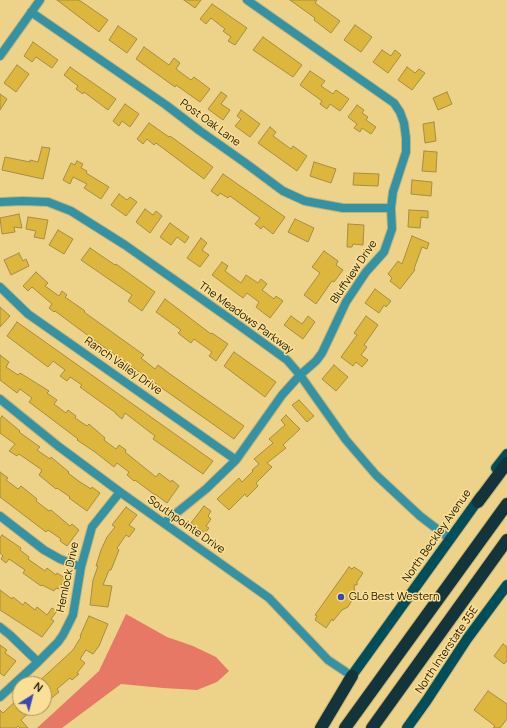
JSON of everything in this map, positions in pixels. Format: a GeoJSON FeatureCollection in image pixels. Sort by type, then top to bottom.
{"type":"FeatureCollection","features":[{"type":"Feature","properties":{"kind":"highway"},"geometry":{"type":"LineString","coordinates":[[478,502],[507,463]]}},
{"type":"Feature","properties":{"kind":"highway"},"geometry":{"type":"LineString","coordinates":[[345,728],[507,504]]}},
{"type":"Feature","properties":{"kind":"highway"},"geometry":{"type":"LineString","coordinates":[[372,728],[507,540]]}},
{"type":"Feature","properties":{"kind":"highway"},"geometry":{"type":"LineString","coordinates":[[321,728],[352,676]]}},
{"type":"Feature","properties":{"kind":"main road","name":"North Beckley Avenue"},"geometry":{"type":"LineString","coordinates":[[314,728],[478,502],[493,474],[507,454]]}},
{"type":"Feature","properties":{"kind":"main road","name":"North Interstate 35E"},"geometry":{"type":"LineString","coordinates":[[406,728],[427,700],[467,639],[507,585]]}},
{"type":"Feature","properties":{"kind":"street"},"geometry":{"type":"LineString","coordinates":[[0,56],[40,0]]}},
{"type":"Feature","properties":{"kind":"street","name":"Bluffview Drive"},"geometry":{"type":"LineString","coordinates":[[164,524],[206,489],[236,460],[282,395],[322,353],[346,302],[366,272],[384,252],[392,229],[391,208],[393,192],[406,152],[404,122],[394,103],[247,0]]}},
{"type":"Feature","properties":{"kind":"street","name":"Post Oak Lane"},"geometry":{"type":"LineString","coordinates":[[31,12],[166,105],[283,192],[304,201],[343,208],[391,208]]}},
{"type":"Feature","properties":{"kind":"street","name":"The Meadows Parkway"},"geometry":{"type":"LineString","coordinates":[[0,202],[48,202],[71,211],[125,245],[287,360],[346,440],[376,475],[420,516],[450,539]]}},
{"type":"Feature","properties":{"kind":"street","name":"Ranch Valley Drive"},"geometry":{"type":"LineString","coordinates":[[1,289],[28,314],[236,460]]}},
{"type":"Feature","properties":{"kind":"street","name":"Southpointe Drive"},"geometry":{"type":"LineString","coordinates":[[0,399],[58,446],[120,492],[269,598],[328,660],[352,676]]}},
{"type":"Feature","properties":{"kind":"street","name":"Hemlock Drive"},"geometry":{"type":"LineString","coordinates":[[0,697],[58,642],[69,624],[73,615],[81,567],[92,528],[120,492]]}},
{"type":"Feature","properties":{"kind":"street"},"geometry":{"type":"LineString","coordinates":[[0,516],[44,550],[81,567]]}},
{"type":"Feature","properties":{"kind":"street"},"geometry":{"type":"LineString","coordinates":[[0,627],[38,662]]}},
{"type":"Feature","properties":{"kind":"shaded area"},"geometry":{"type":"Polygon","coordinates":[[[126,614],[167,637],[193,646],[216,657],[229,671],[217,682],[197,690],[121,684],[62,728],[37,728],[50,716],[52,716],[52,714],[99,671],[126,614]]]}},
{"type":"Feature","properties":{"kind":"building"},"geometry":{"type":"Polygon","coordinates":[[[57,0],[79,0],[108,20],[99,32],[57,0]]]}},
{"type":"Feature","properties":{"kind":"building"},"geometry":{"type":"Polygon","coordinates":[[[184,0],[201,0],[195,8],[184,0]]]}},
{"type":"Feature","properties":{"kind":"building"},"geometry":{"type":"Polygon","coordinates":[[[290,0],[317,0],[315,3],[340,21],[331,33],[314,20],[315,18],[290,0]]]}},
{"type":"Feature","properties":{"kind":"building"},"geometry":{"type":"Polygon","coordinates":[[[212,4],[247,28],[235,45],[228,41],[231,37],[223,31],[225,29],[211,18],[206,24],[200,19],[212,4]]]}},
{"type":"Feature","properties":{"kind":"building"},"geometry":{"type":"Polygon","coordinates":[[[355,25],[372,37],[361,52],[344,40],[355,25]]]}},
{"type":"Feature","properties":{"kind":"building"},"geometry":{"type":"Polygon","coordinates":[[[118,26],[137,39],[127,53],[109,40],[118,26]]]}},
{"type":"Feature","properties":{"kind":"building"},"geometry":{"type":"Polygon","coordinates":[[[263,37],[302,65],[293,77],[253,50],[263,37]]]}},
{"type":"Feature","properties":{"kind":"building"},"geometry":{"type":"Polygon","coordinates":[[[33,42],[58,60],[52,68],[36,57],[32,62],[24,56],[33,42]]]}},
{"type":"Feature","properties":{"kind":"building"},"geometry":{"type":"Polygon","coordinates":[[[144,47],[169,65],[174,58],[180,63],[176,69],[191,80],[194,77],[210,89],[200,102],[176,85],[175,87],[136,59],[144,47]]]}},
{"type":"Feature","properties":{"kind":"building"},"geometry":{"type":"Polygon","coordinates":[[[382,50],[391,56],[395,50],[401,55],[388,73],[373,62],[382,50]]]}},
{"type":"Feature","properties":{"kind":"building"},"geometry":{"type":"Polygon","coordinates":[[[17,65],[29,74],[16,92],[4,83],[17,65]]]}},
{"type":"Feature","properties":{"kind":"building"},"geometry":{"type":"Polygon","coordinates":[[[70,67],[116,99],[108,110],[84,92],[83,94],[76,89],[78,86],[64,75],[70,67]]]}},
{"type":"Feature","properties":{"kind":"building"},"geometry":{"type":"Polygon","coordinates":[[[407,67],[415,73],[419,69],[425,73],[412,90],[398,80],[407,67]]]}},
{"type":"Feature","properties":{"kind":"building"},"geometry":{"type":"Polygon","coordinates":[[[310,71],[325,81],[321,86],[333,94],[336,90],[349,99],[340,111],[330,104],[327,109],[320,104],[322,101],[300,85],[310,71]]]}},
{"type":"Feature","properties":{"kind":"building"},"geometry":{"type":"Polygon","coordinates":[[[221,92],[227,96],[221,104],[230,110],[223,120],[208,109],[221,92]]]}},
{"type":"Feature","properties":{"kind":"building"},"geometry":{"type":"Polygon","coordinates":[[[447,92],[452,104],[438,110],[433,98],[447,92]]]}},
{"type":"Feature","properties":{"kind":"building"},"geometry":{"type":"Polygon","coordinates":[[[0,94],[7,99],[0,110],[0,94]]]}},
{"type":"Feature","properties":{"kind":"building"},"geometry":{"type":"Polygon","coordinates":[[[125,104],[139,114],[130,127],[122,121],[119,126],[113,121],[125,104]]]}},
{"type":"Feature","properties":{"kind":"building"},"geometry":{"type":"Polygon","coordinates":[[[357,105],[364,110],[362,113],[368,117],[366,120],[376,127],[371,134],[362,128],[360,132],[354,128],[357,124],[348,117],[357,105]]]}},
{"type":"Feature","properties":{"kind":"building"},"geometry":{"type":"Polygon","coordinates":[[[241,110],[260,124],[250,137],[235,126],[241,119],[237,116],[241,110]]]}},
{"type":"Feature","properties":{"kind":"building"},"geometry":{"type":"Polygon","coordinates":[[[434,122],[436,141],[425,143],[423,124],[434,122]]]}},
{"type":"Feature","properties":{"kind":"building"},"geometry":{"type":"Polygon","coordinates":[[[149,123],[213,167],[204,179],[156,143],[154,145],[147,139],[143,144],[137,139],[149,123]]]}},
{"type":"Feature","properties":{"kind":"building"},"geometry":{"type":"Polygon","coordinates":[[[270,127],[276,132],[273,136],[291,149],[293,146],[307,156],[297,171],[258,143],[270,127]]]}},
{"type":"Feature","properties":{"kind":"building"},"geometry":{"type":"Polygon","coordinates":[[[42,147],[50,148],[43,179],[2,170],[5,157],[38,162],[42,147]]]}},
{"type":"Feature","properties":{"kind":"building"},"geometry":{"type":"Polygon","coordinates":[[[424,151],[437,152],[436,172],[422,171],[424,151]]]}},
{"type":"Feature","properties":{"kind":"building"},"geometry":{"type":"Polygon","coordinates":[[[77,161],[83,164],[81,168],[87,171],[86,173],[109,187],[101,199],[84,188],[87,184],[73,177],[70,184],[63,180],[71,163],[75,165],[77,161]]]}},
{"type":"Feature","properties":{"kind":"building"},"geometry":{"type":"Polygon","coordinates":[[[314,162],[336,169],[331,183],[310,176],[314,162]]]}},
{"type":"Feature","properties":{"kind":"building"},"geometry":{"type":"Polygon","coordinates":[[[354,173],[379,174],[378,186],[353,185],[354,173]]]}},
{"type":"Feature","properties":{"kind":"building"},"geometry":{"type":"Polygon","coordinates":[[[223,174],[285,217],[273,234],[263,226],[261,229],[255,224],[260,218],[230,196],[228,198],[220,193],[218,196],[211,191],[223,174]]]}},
{"type":"Feature","properties":{"kind":"building"},"geometry":{"type":"Polygon","coordinates":[[[412,180],[432,182],[431,196],[411,194],[412,180]]]}},
{"type":"Feature","properties":{"kind":"building"},"geometry":{"type":"Polygon","coordinates":[[[119,194],[127,200],[130,197],[137,202],[126,216],[111,205],[119,194]]]}},
{"type":"Feature","properties":{"kind":"building"},"geometry":{"type":"Polygon","coordinates":[[[145,209],[153,215],[156,211],[162,216],[150,233],[136,222],[145,209]]]}},
{"type":"Feature","properties":{"kind":"building"},"geometry":{"type":"Polygon","coordinates":[[[409,210],[428,211],[428,218],[421,217],[420,228],[408,227],[409,210]]]}},
{"type":"Feature","properties":{"kind":"building"},"geometry":{"type":"Polygon","coordinates":[[[19,214],[22,228],[14,227],[15,232],[2,234],[0,218],[19,214]]]}},
{"type":"Feature","properties":{"kind":"building"},"geometry":{"type":"Polygon","coordinates":[[[28,217],[48,220],[44,239],[34,237],[36,231],[26,229],[28,217]]]}},
{"type":"Feature","properties":{"kind":"building"},"geometry":{"type":"Polygon","coordinates":[[[295,219],[314,228],[308,242],[288,232],[295,219]]]}},
{"type":"Feature","properties":{"kind":"building"},"geometry":{"type":"Polygon","coordinates":[[[170,223],[189,237],[185,243],[177,237],[171,245],[160,237],[170,223]]]}},
{"type":"Feature","properties":{"kind":"building"},"geometry":{"type":"Polygon","coordinates":[[[348,224],[364,225],[363,245],[353,244],[352,247],[347,247],[348,224]]]}},
{"type":"Feature","properties":{"kind":"building"},"geometry":{"type":"Polygon","coordinates":[[[58,230],[73,239],[64,254],[49,245],[58,230]]]}},
{"type":"Feature","properties":{"kind":"building"},"geometry":{"type":"Polygon","coordinates":[[[412,236],[429,243],[427,249],[422,247],[414,269],[415,270],[400,289],[390,281],[392,278],[388,274],[398,261],[402,264],[412,236]]]}},
{"type":"Feature","properties":{"kind":"building"},"geometry":{"type":"Polygon","coordinates":[[[201,238],[207,243],[202,250],[209,255],[200,267],[187,258],[201,238]]]}},
{"type":"Feature","properties":{"kind":"building"},"geometry":{"type":"Polygon","coordinates":[[[90,248],[115,265],[116,264],[155,292],[142,311],[128,301],[132,295],[81,260],[90,248]]]}},
{"type":"Feature","properties":{"kind":"building"},"geometry":{"type":"Polygon","coordinates":[[[324,251],[338,261],[336,265],[343,270],[334,282],[332,281],[316,304],[304,295],[320,273],[312,267],[324,251]]]}},
{"type":"Feature","properties":{"kind":"building"},"geometry":{"type":"Polygon","coordinates":[[[19,253],[23,261],[26,259],[29,266],[11,275],[4,260],[19,253]]]}},
{"type":"Feature","properties":{"kind":"building"},"geometry":{"type":"Polygon","coordinates":[[[222,262],[228,266],[225,271],[241,283],[246,275],[258,283],[261,279],[267,284],[262,290],[274,299],[276,296],[283,301],[270,318],[256,307],[259,302],[247,293],[243,298],[212,275],[222,262]]]}},
{"type":"Feature","properties":{"kind":"building"},"geometry":{"type":"Polygon","coordinates":[[[36,272],[48,283],[45,286],[59,296],[62,291],[67,295],[65,297],[85,311],[84,312],[144,355],[141,358],[155,369],[158,365],[244,426],[234,439],[55,311],[54,312],[49,308],[52,304],[32,287],[28,291],[23,286],[36,272]]]}},
{"type":"Feature","properties":{"kind":"building"},"geometry":{"type":"Polygon","coordinates":[[[375,289],[391,301],[386,307],[384,305],[379,313],[365,303],[375,289]]]}},
{"type":"Feature","properties":{"kind":"building"},"geometry":{"type":"Polygon","coordinates":[[[165,299],[211,334],[212,333],[228,344],[216,361],[209,356],[212,352],[194,339],[191,343],[178,333],[181,330],[156,312],[165,299]]]}},
{"type":"Feature","properties":{"kind":"building"},"geometry":{"type":"Polygon","coordinates":[[[0,307],[10,316],[0,327],[0,307]]]}},
{"type":"Feature","properties":{"kind":"building"},"geometry":{"type":"Polygon","coordinates":[[[291,316],[302,324],[308,316],[315,322],[303,339],[284,325],[291,316]]]}},
{"type":"Feature","properties":{"kind":"building"},"geometry":{"type":"Polygon","coordinates":[[[366,316],[378,325],[364,345],[367,347],[361,355],[368,360],[362,367],[356,362],[353,366],[341,357],[357,335],[354,333],[366,316]]]}},
{"type":"Feature","properties":{"kind":"building"},"geometry":{"type":"Polygon","coordinates":[[[17,322],[213,461],[203,474],[153,439],[155,436],[125,413],[122,419],[80,387],[82,385],[70,377],[67,381],[60,376],[65,370],[53,361],[48,367],[7,336],[17,322]]]}},
{"type":"Feature","properties":{"kind":"building"},"geometry":{"type":"Polygon","coordinates":[[[234,352],[276,382],[265,397],[224,366],[234,352]]]}},
{"type":"Feature","properties":{"kind":"building"},"geometry":{"type":"Polygon","coordinates":[[[0,355],[9,362],[6,367],[18,375],[20,373],[49,391],[47,393],[57,400],[54,404],[66,413],[68,410],[76,416],[75,418],[87,426],[89,424],[105,438],[104,440],[116,449],[119,445],[126,450],[125,452],[156,477],[159,473],[171,482],[172,480],[179,486],[167,503],[135,480],[134,481],[127,475],[129,472],[117,463],[114,467],[77,440],[78,439],[29,402],[32,398],[20,389],[17,393],[0,380],[0,355]]]}},
{"type":"Feature","properties":{"kind":"building"},"geometry":{"type":"Polygon","coordinates":[[[334,365],[348,377],[336,391],[322,379],[334,365]]]}},
{"type":"Feature","properties":{"kind":"building"},"geometry":{"type":"Polygon","coordinates":[[[299,400],[314,416],[307,422],[292,405],[299,400]]]}},
{"type":"Feature","properties":{"kind":"building"},"geometry":{"type":"Polygon","coordinates":[[[286,415],[300,429],[283,445],[286,448],[267,463],[272,467],[256,483],[258,486],[247,497],[245,494],[229,510],[217,499],[239,478],[242,482],[259,464],[254,459],[273,443],[269,439],[285,425],[281,420],[286,415]]]}},
{"type":"Feature","properties":{"kind":"building"},"geometry":{"type":"Polygon","coordinates":[[[2,416],[20,431],[19,432],[40,447],[37,450],[50,459],[51,457],[80,482],[91,489],[92,487],[100,493],[87,511],[39,475],[42,470],[19,454],[17,456],[9,451],[15,444],[0,433],[0,419],[2,416]]]}},
{"type":"Feature","properties":{"kind":"building"},"geometry":{"type":"Polygon","coordinates":[[[0,472],[8,478],[6,480],[18,489],[21,486],[49,511],[51,510],[70,526],[72,524],[79,530],[67,546],[60,541],[61,539],[48,530],[46,532],[0,497],[0,472]]]}},
{"type":"Feature","properties":{"kind":"building"},"geometry":{"type":"Polygon","coordinates":[[[204,506],[211,511],[208,516],[211,519],[206,526],[209,528],[205,533],[191,523],[204,506]]]}},
{"type":"Feature","properties":{"kind":"building"},"geometry":{"type":"Polygon","coordinates":[[[126,507],[137,515],[129,525],[135,529],[129,537],[126,535],[117,548],[119,550],[103,585],[112,586],[108,607],[90,605],[93,580],[98,566],[96,566],[101,550],[107,537],[115,527],[112,525],[126,507]]]}},
{"type":"Feature","properties":{"kind":"building"},"geometry":{"type":"Polygon","coordinates":[[[2,535],[21,548],[20,550],[29,557],[28,559],[45,571],[47,568],[56,575],[57,573],[65,578],[59,589],[56,588],[54,591],[42,585],[41,586],[23,573],[25,570],[9,559],[6,563],[1,559],[3,556],[0,553],[0,538],[2,535]]]}},
{"type":"Feature","properties":{"kind":"building","name":"GLō Best Western"},"geometry":{"type":"Polygon","coordinates":[[[349,567],[352,569],[354,567],[363,573],[357,582],[357,585],[354,585],[355,595],[348,607],[342,610],[333,621],[332,619],[326,628],[315,620],[317,616],[315,615],[349,567]]]}},
{"type":"Feature","properties":{"kind":"building"},"geometry":{"type":"Polygon","coordinates":[[[0,590],[12,599],[13,597],[23,605],[25,602],[35,610],[37,607],[47,615],[52,608],[57,611],[51,619],[54,621],[42,637],[0,610],[0,590]]]}},
{"type":"Feature","properties":{"kind":"building"},"geometry":{"type":"Polygon","coordinates":[[[89,616],[108,624],[99,646],[93,654],[86,650],[80,659],[85,663],[77,673],[79,674],[72,680],[70,678],[57,689],[59,692],[52,698],[52,676],[45,676],[73,650],[81,637],[80,636],[89,616]]]}},
{"type":"Feature","properties":{"kind":"building"},"geometry":{"type":"Polygon","coordinates":[[[503,644],[507,647],[507,661],[504,664],[494,656],[503,644]]]}},
{"type":"Feature","properties":{"kind":"building"},"geometry":{"type":"Polygon","coordinates":[[[0,645],[7,650],[5,653],[16,661],[4,676],[0,673],[0,645]]]}},
{"type":"Feature","properties":{"kind":"building"},"geometry":{"type":"Polygon","coordinates":[[[488,691],[507,704],[507,719],[500,728],[493,728],[495,726],[474,710],[488,691]]]}},
{"type":"Feature","properties":{"kind":"building"},"geometry":{"type":"Polygon","coordinates":[[[12,705],[12,716],[25,716],[21,720],[28,728],[20,728],[18,726],[16,728],[0,728],[0,710],[3,713],[12,705]]]}},
{"type":"Feature","properties":{"kind":"place","name":"GLō Best Western"},"geometry":{"type":"Point","coordinates":[341,597]}}]}
